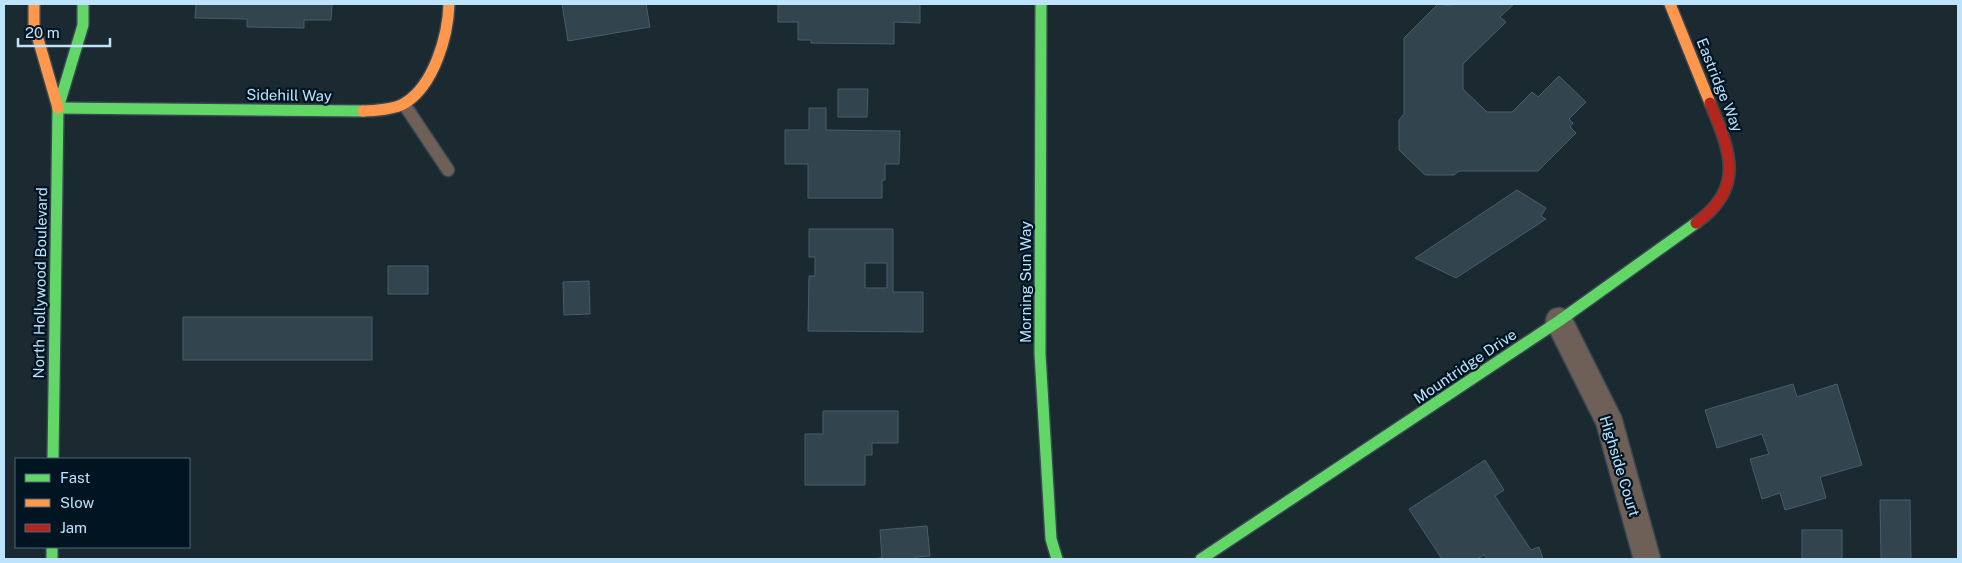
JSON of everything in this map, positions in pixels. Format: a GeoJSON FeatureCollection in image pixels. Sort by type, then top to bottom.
{"type":"FeatureCollection","features":[{"type":"Feature","properties":{"kind":"street","name":"North Hollywood Boulevard"},"geometry":{"type":"LineString","coordinates":[[34,4],[34,25],[58,108]]}},
{"type":"Feature","properties":{"kind":"street","name":"North Hollywood Boulevard"},"geometry":{"type":"LineString","coordinates":[[53,458],[58,108],[83,25],[83,4]]}},
{"type":"Feature","properties":{"kind":"street"},"geometry":{"type":"LineString","coordinates":[[404,104],[426,84],[448,27],[449,4]]}},
{"type":"Feature","properties":{"kind":"street","name":"Morning Sun Way"},"geometry":{"type":"LineString","coordinates":[[1042,4],[1040,354],[1051,539],[1057,559]]}},
{"type":"Feature","properties":{"kind":"street","name":"Eastridge Way"},"geometry":{"type":"LineString","coordinates":[[1670,4],[1727,144],[1730,180]]}},
{"type":"Feature","properties":{"kind":"street","name":"Sidehill Way"},"geometry":{"type":"LineString","coordinates":[[58,108],[369,111],[404,104]]}},
{"type":"Feature","properties":{"kind":"street","name":"Mountridge Drive"},"geometry":{"type":"LineString","coordinates":[[1201,559],[1559,321],[1713,211],[1730,180]]}},
{"type":"Feature","properties":{"kind":"street","name":"Highside Court"},"geometry":{"type":"LineString","coordinates":[[1559,321],[1609,421],[1647,559]]}},
{"type":"Feature","properties":{"kind":"lane"},"geometry":{"type":"LineString","coordinates":[[404,104],[448,170]]}},
{"type":"Feature","properties":{"kind":"building"},"geometry":{"type":"Polygon","coordinates":[[[196,4],[332,4],[331,20],[304,20],[304,28],[247,27],[247,19],[195,18],[196,4]]]}},
{"type":"Feature","properties":{"kind":"building"},"geometry":{"type":"Polygon","coordinates":[[[562,4],[646,4],[650,27],[568,41],[562,4]]]}},
{"type":"Feature","properties":{"kind":"building"},"geometry":{"type":"Polygon","coordinates":[[[778,4],[920,4],[920,23],[894,22],[894,44],[811,43],[811,40],[798,40],[798,22],[778,22],[778,4]]]}},
{"type":"Feature","properties":{"kind":"building"},"geometry":{"type":"Polygon","coordinates":[[[1438,4],[1451,6],[1452,4],[1514,4],[1500,17],[1506,22],[1463,64],[1463,89],[1487,112],[1512,112],[1532,92],[1538,97],[1559,76],[1586,102],[1569,119],[1573,123],[1570,127],[1576,133],[1538,171],[1459,171],[1454,175],[1425,175],[1399,150],[1399,120],[1404,114],[1404,38],[1438,4]]]}},
{"type":"Feature","properties":{"kind":"building"},"geometry":{"type":"Polygon","coordinates":[[[838,89],[868,89],[867,117],[838,117],[838,89]]]}},
{"type":"Feature","properties":{"kind":"building"},"geometry":{"type":"Polygon","coordinates":[[[809,108],[826,108],[826,130],[900,131],[899,164],[885,164],[885,180],[882,180],[882,198],[808,198],[808,164],[785,164],[785,130],[809,130],[809,108]]]}},
{"type":"Feature","properties":{"kind":"building"},"geometry":{"type":"Polygon","coordinates":[[[1517,190],[1546,208],[1541,216],[1546,219],[1456,278],[1415,258],[1517,190]]]}},
{"type":"Feature","properties":{"kind":"building"},"geometry":{"type":"Polygon","coordinates":[[[809,229],[893,229],[893,292],[923,292],[923,332],[808,331],[809,276],[815,276],[815,257],[809,257],[809,229]],[[865,263],[865,288],[887,288],[887,263],[865,263]]]}},
{"type":"Feature","properties":{"kind":"building"},"geometry":{"type":"Polygon","coordinates":[[[388,266],[428,266],[428,294],[388,294],[388,266]]]}},
{"type":"Feature","properties":{"kind":"building"},"geometry":{"type":"Polygon","coordinates":[[[589,281],[590,314],[564,315],[563,282],[589,281]]]}},
{"type":"Feature","properties":{"kind":"building"},"geometry":{"type":"Polygon","coordinates":[[[183,317],[372,317],[372,360],[183,360],[183,317]]]}},
{"type":"Feature","properties":{"kind":"building"},"geometry":{"type":"Polygon","coordinates":[[[1793,384],[1797,397],[1837,384],[1862,465],[1820,477],[1826,498],[1785,510],[1780,493],[1762,499],[1750,459],[1769,454],[1762,434],[1717,448],[1705,410],[1793,384]]]}},
{"type":"Feature","properties":{"kind":"building"},"geometry":{"type":"Polygon","coordinates":[[[823,411],[898,411],[898,443],[872,443],[872,455],[865,455],[865,485],[805,485],[805,434],[823,434],[823,411]]]}},
{"type":"Feature","properties":{"kind":"building"},"geometry":{"type":"Polygon","coordinates":[[[1485,460],[1504,490],[1495,496],[1531,550],[1539,547],[1543,559],[1487,559],[1484,555],[1477,559],[1442,559],[1409,509],[1485,460]]]}},
{"type":"Feature","properties":{"kind":"building"},"geometry":{"type":"Polygon","coordinates":[[[1880,500],[1910,500],[1911,559],[1881,559],[1880,500]]]}},
{"type":"Feature","properties":{"kind":"building"},"geometry":{"type":"Polygon","coordinates":[[[927,526],[930,556],[916,557],[916,559],[869,559],[882,558],[880,530],[927,526]]]}},
{"type":"Feature","properties":{"kind":"building"},"geometry":{"type":"Polygon","coordinates":[[[1802,530],[1842,530],[1842,559],[1802,559],[1802,530]]]}},
{"type":"Feature","properties":{"kind":"traffic: fast"},"geometry":{"type":"LineString","coordinates":[[53,458],[58,108],[83,25],[83,4]]}},
{"type":"Feature","properties":{"kind":"traffic: fast"},"geometry":{"type":"LineString","coordinates":[[1041,4],[1040,354],[1051,539],[1057,559]]}},
{"type":"Feature","properties":{"kind":"traffic: fast"},"geometry":{"type":"LineString","coordinates":[[58,108],[363,111]]}},
{"type":"Feature","properties":{"kind":"traffic: fast"},"geometry":{"type":"LineString","coordinates":[[1201,559],[1559,321],[1696,223]]}},
{"type":"Feature","properties":{"kind":"traffic: fast"},"geometry":{"type":"LineString","coordinates":[[52,548],[52,559]]}},
{"type":"Feature","properties":{"kind":"traffic: slow"},"geometry":{"type":"LineString","coordinates":[[34,4],[34,25],[58,108]]}},
{"type":"Feature","properties":{"kind":"traffic: slow"},"geometry":{"type":"LineString","coordinates":[[363,111],[373,111],[401,105],[415,95],[424,84],[442,45],[449,4]]}},
{"type":"Feature","properties":{"kind":"traffic: slow"},"geometry":{"type":"LineString","coordinates":[[1670,4],[1710,103]]}},
{"type":"Feature","properties":{"kind":"traffic: jam"},"geometry":{"type":"LineString","coordinates":[[1696,223],[1712,209],[1722,196],[1728,182],[1728,153],[1710,103]]}}]}
